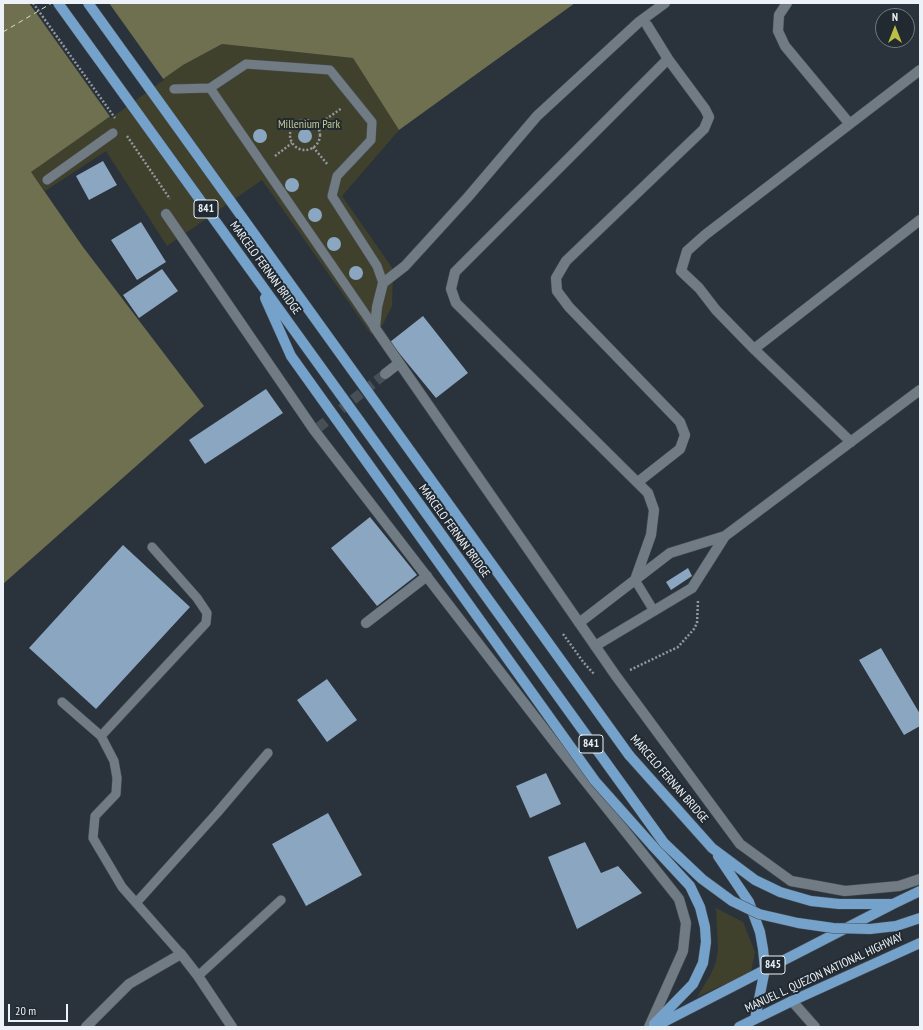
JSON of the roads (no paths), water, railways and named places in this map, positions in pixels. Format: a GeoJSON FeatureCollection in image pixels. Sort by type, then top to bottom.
{"type":"FeatureCollection","features":[{"type":"Feature","properties":{"kind":"main road","name":"MARCELO FERNAN BRIDGE"},"geometry":{"type":"LineString","coordinates":[[58,3],[664,844],[702,879],[732,901],[759,914],[798,923],[833,928],[870,929],[896,926],[920,918]]}},
{"type":"Feature","properties":{"kind":"main road","name":"MARCELO FERNAN BRIDGE"},"geometry":{"type":"LineString","coordinates":[[88,3],[628,755],[712,848],[755,880],[780,892],[811,901],[839,904],[893,904]]}},
{"type":"Feature","properties":{"kind":"main road"},"geometry":{"type":"LineString","coordinates":[[256,278],[291,356],[595,781],[690,886],[700,907],[705,927],[706,942],[703,963],[693,984],[650,1027]]}},
{"type":"Feature","properties":{"kind":"main road"},"geometry":{"type":"LineString","coordinates":[[712,848],[749,902],[760,932],[765,969],[755,1019]]}},
{"type":"Feature","properties":{"kind":"main road","name":"845"},"geometry":{"type":"LineString","coordinates":[[654,1027],[920,891]]}},
{"type":"Feature","properties":{"kind":"main road","name":"MANUEL L. QUEZON NATIONAL HIGHWAY"},"geometry":{"type":"LineString","coordinates":[[739,1027],[792,1001],[920,943]]}},
{"type":"Feature","properties":{"kind":"street"},"geometry":{"type":"LineString","coordinates":[[665,3],[639,22],[537,116],[468,197],[405,266],[383,283],[377,307],[375,328],[616,676],[740,844],[791,881],[845,892],[899,886],[920,879]]}},
{"type":"Feature","properties":{"kind":"street"},"geometry":{"type":"LineString","coordinates":[[787,3],[779,15],[778,31],[785,46],[849,124]]}},
{"type":"Feature","properties":{"kind":"street"},"geometry":{"type":"LineString","coordinates":[[638,482],[680,449],[685,436],[680,422],[568,307],[557,291],[556,278],[566,261],[704,129],[708,117],[705,109],[668,59],[647,25]]}},
{"type":"Feature","properties":{"kind":"street"},"geometry":{"type":"LineString","coordinates":[[635,580],[651,535],[654,510],[648,493],[456,303],[451,289],[455,272],[668,59]]}},
{"type":"Feature","properties":{"kind":"street"},"geometry":{"type":"LineString","coordinates":[[850,442],[754,349],[716,310],[699,288],[681,271],[687,251],[705,235],[920,70]]}},
{"type":"Feature","properties":{"kind":"street"},"geometry":{"type":"LineString","coordinates":[[166,214],[316,429],[426,576],[555,743],[679,899],[686,923],[683,951],[650,1027]]}},
{"type":"Feature","properties":{"kind":"street"},"geometry":{"type":"LineString","coordinates":[[754,349],[920,220]]}},
{"type":"Feature","properties":{"kind":"street"},"geometry":{"type":"LineString","coordinates":[[385,374],[399,363]]}},
{"type":"Feature","properties":{"kind":"street"},"geometry":{"type":"LineString","coordinates":[[579,623],[670,553],[725,536],[920,390]]}},
{"type":"Feature","properties":{"kind":"street"},"geometry":{"type":"LineString","coordinates":[[595,646],[692,588],[725,536]]}},
{"type":"Feature","properties":{"kind":"street"},"geometry":{"type":"LineString","coordinates":[[366,623],[426,576]]}},
{"type":"Feature","properties":{"kind":"street"},"geometry":{"type":"LineString","coordinates":[[86,1027],[129,984],[181,954],[198,976],[232,1027]]}},
{"type":"Feature","properties":{"kind":"street"},"geometry":{"type":"LineString","coordinates":[[792,1001],[815,1027]]}},
{"type":"Feature","properties":{"kind":"lane"},"geometry":{"type":"LineString","coordinates":[[174,89],[210,88],[246,64],[330,70],[372,122],[371,140],[337,176],[332,196],[377,266],[383,283]]}},
{"type":"Feature","properties":{"kind":"lane"},"geometry":{"type":"LineString","coordinates":[[210,88],[375,328]]}},
{"type":"Feature","properties":{"kind":"lane"},"geometry":{"type":"LineString","coordinates":[[47,180],[113,133]]}},
{"type":"Feature","properties":{"kind":"lane"},"geometry":{"type":"LineString","coordinates":[[101,736],[206,623],[207,613],[197,598],[152,547]]}},
{"type":"Feature","properties":{"kind":"lane"},"geometry":{"type":"LineString","coordinates":[[635,580],[654,611]]}},
{"type":"Feature","properties":{"kind":"lane"},"geometry":{"type":"LineString","coordinates":[[62,702],[101,736],[114,761],[117,778],[116,794],[95,816],[93,838],[122,887],[181,954]]}},
{"type":"Feature","properties":{"kind":"lane"},"geometry":{"type":"LineString","coordinates":[[136,903],[217,813],[268,753]]}},
{"type":"Feature","properties":{"kind":"lane"},"geometry":{"type":"LineString","coordinates":[[198,976],[281,900]]}},
{"type":"Feature","properties":{"kind":"tunnel"},"geometry":{"type":"LineString","coordinates":[[318,428],[385,374]]}},
{"type":"Feature","properties":{"kind":"park label","name":"Millenium Park"},"geometry":{"type":"Point","coordinates":[309,125]}}]}
